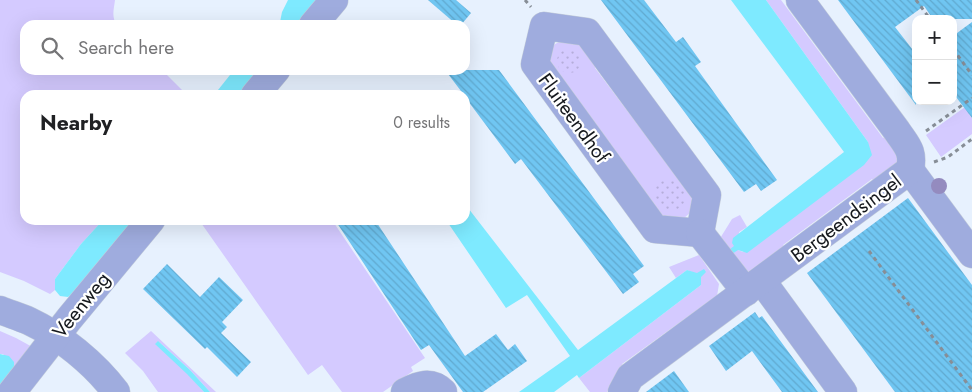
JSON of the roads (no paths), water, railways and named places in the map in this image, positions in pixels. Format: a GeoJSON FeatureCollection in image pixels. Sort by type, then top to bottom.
{"type":"FeatureCollection","features":[{"type":"Feature","properties":{"kind":"street"},"geometry":{"type":"LineString","coordinates":[[317,20],[334,0]]}},
{"type":"Feature","properties":{"kind":"street","name":"Bergeendsingel"},"geometry":{"type":"LineString","coordinates":[[622,392],[630,377],[754,286],[910,161],[897,131],[800,0]]}},
{"type":"Feature","properties":{"kind":"street","name":"Fluiteendhof"},"geometry":{"type":"LineString","coordinates":[[544,26],[587,32],[707,195],[700,234],[655,229],[535,64],[544,26]]}},
{"type":"Feature","properties":{"kind":"street"},"geometry":{"type":"LineString","coordinates":[[259,90],[272,75]]}},
{"type":"Feature","properties":{"kind":"street"},"geometry":{"type":"LineString","coordinates":[[910,161],[972,254]]}},
{"type":"Feature","properties":{"kind":"street","name":"Veenweg"},"geometry":{"type":"LineString","coordinates":[[12,392],[147,225]]}},
{"type":"Feature","properties":{"kind":"street"},"geometry":{"type":"LineString","coordinates":[[700,234],[754,286],[843,392]]}},
{"type":"Feature","properties":{"kind":"street"},"geometry":{"type":"LineString","coordinates":[[0,310],[30,322],[56,336],[108,381],[116,392]]}},
{"type":"Feature","properties":{"kind":"street"},"geometry":{"type":"LineString","coordinates":[[405,392],[419,385],[428,384],[438,387],[443,392]]}},
{"type":"Feature","properties":{"kind":"water"},"geometry":{"type":"Polygon","coordinates":[[[288,0],[319,0],[303,20],[280,20],[288,0]]]}},
{"type":"Feature","properties":{"kind":"water"},"geometry":{"type":"Polygon","coordinates":[[[731,0],[766,0],[868,142],[872,155],[864,165],[747,253],[738,250],[732,254],[729,250],[734,246],[732,243],[733,238],[844,152],[731,0]]]}},
{"type":"Feature","properties":{"kind":"water"},"geometry":{"type":"Polygon","coordinates":[[[230,75],[256,75],[242,90],[218,90],[230,75]]]}},
{"type":"Feature","properties":{"kind":"water"},"geometry":{"type":"Polygon","coordinates":[[[470,210],[578,350],[687,270],[697,273],[704,269],[706,272],[701,277],[701,285],[579,378],[577,375],[554,392],[519,392],[570,356],[527,295],[506,308],[449,225],[470,225],[470,210]]]}},
{"type":"Feature","properties":{"kind":"water"},"geometry":{"type":"Polygon","coordinates":[[[98,225],[131,225],[78,289],[68,297],[60,296],[55,290],[55,279],[81,244],[98,225]]]}},
{"type":"Feature","properties":{"kind":"water"},"geometry":{"type":"Polygon","coordinates":[[[158,341],[190,370],[210,392],[204,392],[155,344],[158,341]]]}},
{"type":"Feature","properties":{"kind":"water"},"geometry":{"type":"Polygon","coordinates":[[[0,354],[9,356],[14,362],[14,369],[0,387],[0,354]]]}}]}
